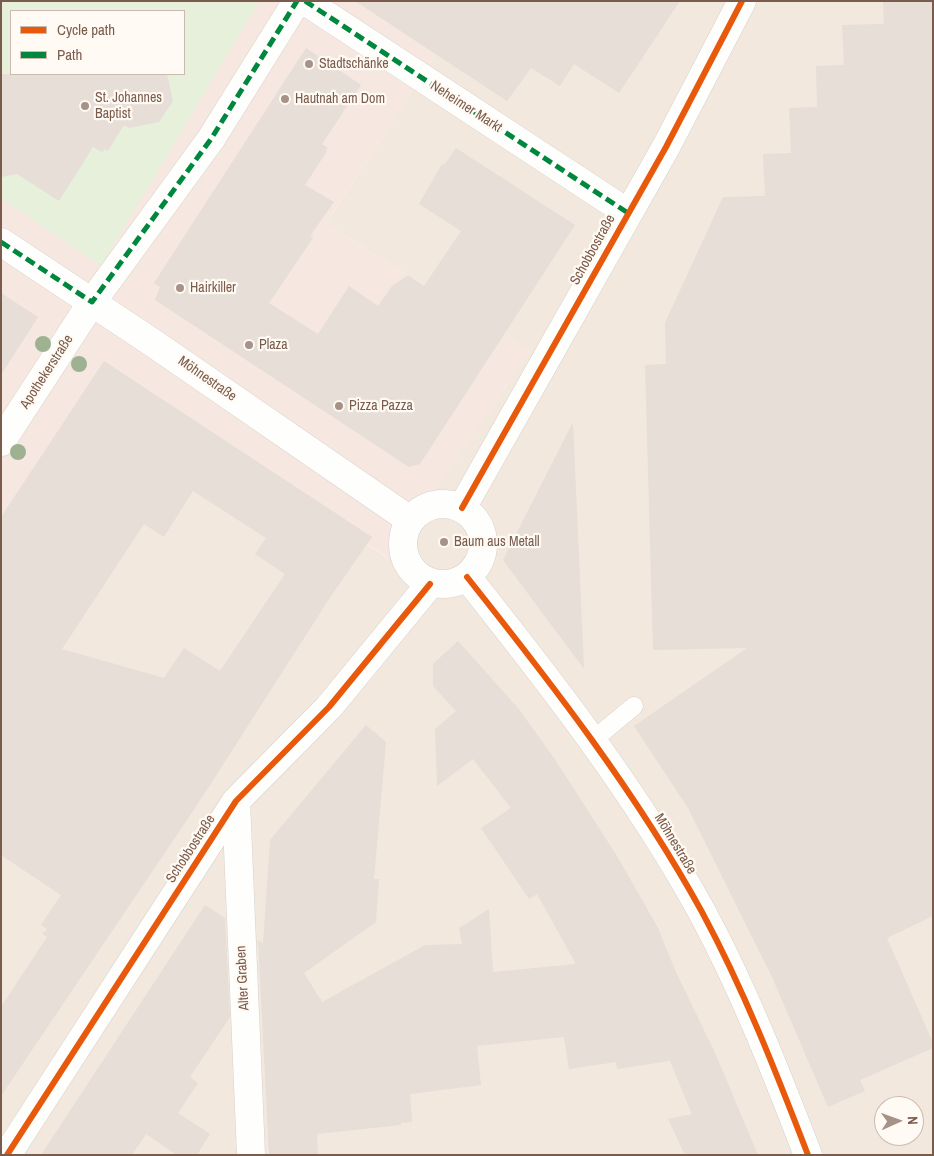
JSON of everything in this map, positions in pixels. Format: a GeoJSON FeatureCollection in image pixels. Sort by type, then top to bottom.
{"type":"FeatureCollection","features":[{"type":"Feature","properties":{"kind":"street"},"geometry":{"type":"LineString","coordinates":[[92,302],[211,139],[297,1]]}},
{"type":"Feature","properties":{"kind":"street","name":"Neheimer Markt"},"geometry":{"type":"LineString","coordinates":[[305,1],[628,213]]}},
{"type":"Feature","properties":{"kind":"street","name":"Schobbostraße"},"geometry":{"type":"LineString","coordinates":[[462,508],[666,147],[742,1]]}},
{"type":"Feature","properties":{"kind":"street","name":"Möhnestraße"},"geometry":{"type":"LineString","coordinates":[[1,242],[153,343],[410,520]]}},
{"type":"Feature","properties":{"kind":"street","name":"Apothekerstraße"},"geometry":{"type":"LineString","coordinates":[[1,442],[92,302]]}},
{"type":"Feature","properties":{"kind":"street"},"geometry":{"type":"LineString","coordinates":[[439,504],[462,508],[475,519],[483,536],[481,560],[467,578],[449,585],[430,584],[413,572],[404,557],[402,538],[410,520],[422,509],[439,504]]}},
{"type":"Feature","properties":{"kind":"street","name":"Möhnestraße"},"geometry":{"type":"LineString","coordinates":[[467,578],[593,740],[656,833],[702,913],[737,982],[766,1048],[808,1155]]}},
{"type":"Feature","properties":{"kind":"street","name":"Schobbostraße"},"geometry":{"type":"LineString","coordinates":[[7,1155],[236,801],[329,707],[430,584]]}},
{"type":"Feature","properties":{"kind":"street","name":"Alter Graben"},"geometry":{"type":"LineString","coordinates":[[236,801],[251,1155]]}},
{"type":"Feature","properties":{"kind":"lane"},"geometry":{"type":"LineString","coordinates":[[593,740],[634,706]]}},
{"type":"Feature","properties":{"kind":"shaded area"},"geometry":{"type":"Polygon","coordinates":[[[1,1],[470,1],[326,224],[530,352],[388,558],[164,409],[1,665],[1,1]]]}},
{"type":"Feature","properties":{"kind":"shaded area"},"geometry":{"type":"Polygon","coordinates":[[[470,1],[933,1],[933,1155],[1,1155],[1,665],[164,409],[387,558],[530,352],[326,224],[470,1]]]}},
{"type":"Feature","properties":{"kind":"green space"},"geometry":{"type":"Polygon","coordinates":[[[1,1],[259,1],[101,266],[1,198],[1,1]]]}},
{"type":"Feature","properties":{"kind":"building"},"geometry":{"type":"Polygon","coordinates":[[[355,1],[680,1],[619,93],[574,64],[560,86],[531,68],[507,101],[355,1]]]}},
{"type":"Feature","properties":{"kind":"building"},"geometry":{"type":"Polygon","coordinates":[[[883,1],[933,1],[933,916],[887,938],[933,1043],[933,1048],[860,1080],[865,1091],[828,1107],[772,977],[688,808],[634,726],[747,648],[653,650],[645,365],[666,364],[665,323],[723,197],[765,196],[763,154],[791,153],[789,108],[817,107],[816,66],[844,65],[842,25],[884,24],[883,1]]]}},
{"type":"Feature","properties":{"kind":"building"},"geometry":{"type":"Polygon","coordinates":[[[306,48],[361,85],[322,144],[328,148],[327,151],[305,185],[334,202],[310,236],[313,238],[269,303],[318,334],[349,286],[378,306],[392,286],[408,275],[424,286],[461,231],[419,204],[442,164],[444,165],[456,148],[575,225],[420,464],[409,467],[155,300],[160,287],[154,283],[306,48]]]}},
{"type":"Feature","properties":{"kind":"building","name":"St. Johannes Baptist"},"geometry":{"type":"Polygon","coordinates":[[[1,74],[167,75],[173,101],[159,122],[129,128],[124,125],[108,151],[105,149],[102,152],[93,147],[59,201],[17,174],[1,177],[1,74]]]}},
{"type":"Feature","properties":{"kind":"building"},"geometry":{"type":"Polygon","coordinates":[[[1,293],[38,317],[1,375],[1,293]]]}},
{"type":"Feature","properties":{"kind":"building"},"geometry":{"type":"Polygon","coordinates":[[[104,361],[372,537],[331,596],[199,802],[1,1096],[1,1007],[47,937],[42,934],[47,929],[41,925],[61,895],[1,855],[1,517],[104,361]],[[193,491],[164,537],[144,524],[62,649],[164,678],[184,648],[220,671],[285,574],[255,554],[266,538],[193,491]]]}},
{"type":"Feature","properties":{"kind":"building"},"geometry":{"type":"Polygon","coordinates":[[[573,422],[584,669],[503,560],[573,422]]]}},
{"type":"Feature","properties":{"kind":"building"},"geometry":{"type":"Polygon","coordinates":[[[458,641],[518,708],[554,758],[617,856],[658,928],[675,970],[716,1055],[758,1155],[685,1155],[668,1119],[692,1114],[670,1061],[617,1069],[616,1062],[569,1069],[564,1037],[477,1046],[481,1085],[410,1094],[412,1122],[401,1123],[401,1125],[317,1134],[318,1155],[269,1155],[258,940],[263,944],[270,840],[366,725],[386,742],[374,879],[379,879],[376,922],[304,973],[322,1002],[425,945],[462,944],[459,928],[489,909],[493,972],[576,964],[537,894],[529,899],[481,828],[511,808],[473,759],[437,786],[435,729],[456,711],[433,686],[433,664],[458,641]]]}},
{"type":"Feature","properties":{"kind":"building"},"geometry":{"type":"Polygon","coordinates":[[[205,905],[225,918],[230,1017],[190,1077],[198,1083],[178,1113],[210,1134],[197,1155],[177,1155],[146,1134],[132,1155],[41,1155],[205,905]]]}},
{"type":"Feature","properties":{"kind":"marked path"},"geometry":{"type":"LineString","coordinates":[[1,242],[92,302],[211,139],[297,1]]}},
{"type":"Feature","properties":{"kind":"marked path"},"geometry":{"type":"LineString","coordinates":[[305,1],[628,213]]}},
{"type":"Feature","properties":{"kind":"cycle path"},"geometry":{"type":"LineString","coordinates":[[462,508],[666,147],[742,1]]}},
{"type":"Feature","properties":{"kind":"cycle path"},"geometry":{"type":"LineString","coordinates":[[467,577],[561,698],[621,781],[702,912],[746,1001],[808,1155]]}},
{"type":"Feature","properties":{"kind":"cycle path"},"geometry":{"type":"LineString","coordinates":[[7,1155],[236,801],[329,707],[430,584]]}},
{"type":"Feature","properties":{"kind":"place","name":"Stadtschänke"},"geometry":{"type":"Point","coordinates":[309,64]}},
{"type":"Feature","properties":{"kind":"place","name":"Hautnah am Dom"},"geometry":{"type":"Point","coordinates":[285,99]}},
{"type":"Feature","properties":{"kind":"place","name":"St. Johannes Baptist"},"geometry":{"type":"Point","coordinates":[85,106]}},
{"type":"Feature","properties":{"kind":"place","name":"Hairkiller"},"geometry":{"type":"Point","coordinates":[180,288]}},
{"type":"Feature","properties":{"kind":"place","name":"Plaza"},"geometry":{"type":"Point","coordinates":[249,345]}},
{"type":"Feature","properties":{"kind":"place","name":"Pizza Pazza"},"geometry":{"type":"Point","coordinates":[339,406]}},
{"type":"Feature","properties":{"kind":"place","name":"Baum aus Metall"},"geometry":{"type":"Point","coordinates":[444,542]}}]}
